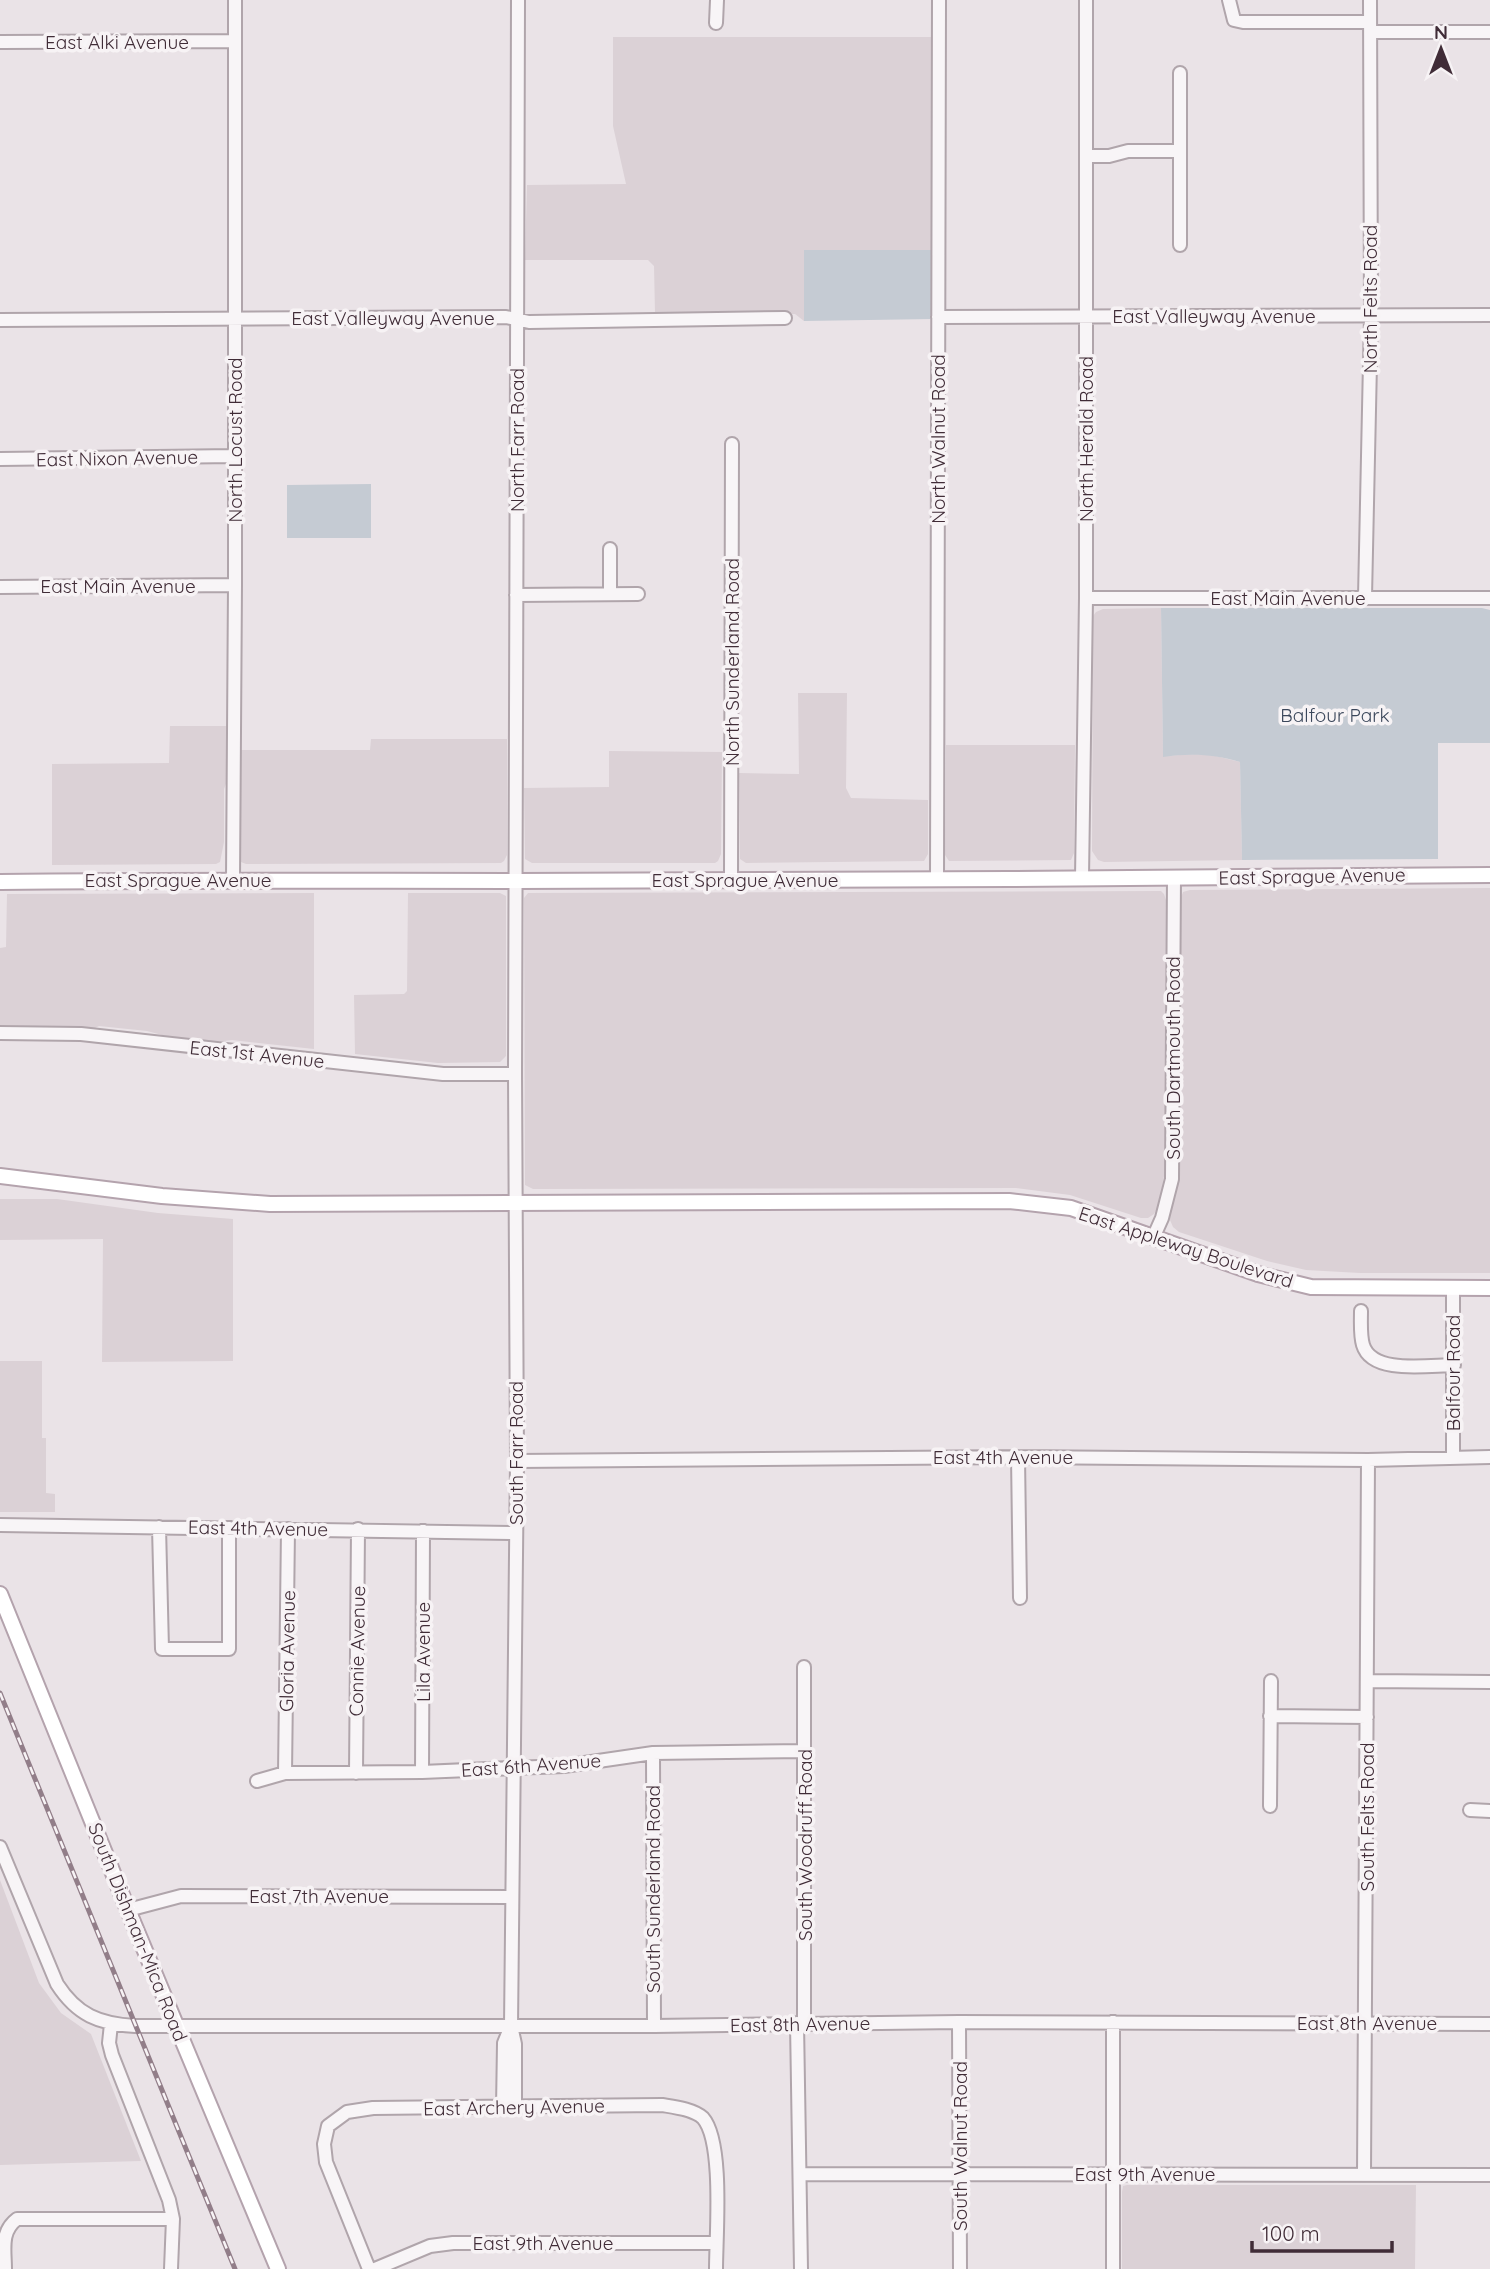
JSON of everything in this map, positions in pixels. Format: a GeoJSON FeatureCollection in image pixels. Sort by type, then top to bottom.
{"type":"FeatureCollection","features":[{"type":"Feature","properties":{"kind":"main road","name":"East Sprague Avenue"},"geometry":{"type":"LineString","coordinates":[[0,882],[1490,875]]}},
{"type":"Feature","properties":{"kind":"main road","name":"East Appleway Boulevard"},"geometry":{"type":"LineString","coordinates":[[0,1176],[162,1196],[270,1203],[1009,1201],[1070,1208],[1258,1274],[1311,1287],[1490,1288]]}},
{"type":"Feature","properties":{"kind":"main road","name":"South Dishman-Mica Road"},"geometry":{"type":"LineString","coordinates":[[0,1594],[278,2269]]}},
{"type":"Feature","properties":{"kind":"street","name":"North Locust Road"},"geometry":{"type":"LineString","coordinates":[[233,879],[235,0]]}},
{"type":"Feature","properties":{"kind":"street","name":"North Farr Road"},"geometry":{"type":"LineString","coordinates":[[517,881],[518,0]]}},
{"type":"Feature","properties":{"kind":"street"},"geometry":{"type":"LineString","coordinates":[[716,23],[717,0]]}},
{"type":"Feature","properties":{"kind":"street","name":"North Walnut Road"},"geometry":{"type":"LineString","coordinates":[[937,879],[939,0]]}},
{"type":"Feature","properties":{"kind":"street","name":"North Herald Road"},"geometry":{"type":"LineString","coordinates":[[1082,878],[1086,598],[1086,0]]}},
{"type":"Feature","properties":{"kind":"street"},"geometry":{"type":"LineString","coordinates":[[1229,0],[1234,20],[1243,22],[1490,32]]}},
{"type":"Feature","properties":{"kind":"street","name":"North Felts Road"},"geometry":{"type":"LineString","coordinates":[[1365,597],[1371,316],[1370,0]]}},
{"type":"Feature","properties":{"kind":"street","name":"East Alki Avenue"},"geometry":{"type":"LineString","coordinates":[[0,42],[234,41]]}},
{"type":"Feature","properties":{"kind":"street"},"geometry":{"type":"LineString","coordinates":[[1180,73],[1180,245]]}},
{"type":"Feature","properties":{"kind":"street"},"geometry":{"type":"LineString","coordinates":[[1086,156],[1109,156],[1128,151],[1179,151]]}},
{"type":"Feature","properties":{"kind":"street","name":"East Valleyway Avenue"},"geometry":{"type":"LineString","coordinates":[[938,317],[1490,315]]}},
{"type":"Feature","properties":{"kind":"street","name":"East Valleyway Avenue"},"geometry":{"type":"LineString","coordinates":[[0,320],[506,317],[530,322],[786,318]]}},
{"type":"Feature","properties":{"kind":"street","name":"North Sunderland Road"},"geometry":{"type":"LineString","coordinates":[[731,880],[732,444]]}},
{"type":"Feature","properties":{"kind":"street","name":"East Nixon Avenue"},"geometry":{"type":"LineString","coordinates":[[0,459],[234,456]]}},
{"type":"Feature","properties":{"kind":"street"},"geometry":{"type":"LineString","coordinates":[[610,549],[610,594]]}},
{"type":"Feature","properties":{"kind":"street","name":"East Main Avenue"},"geometry":{"type":"LineString","coordinates":[[0,587],[235,585]]}},
{"type":"Feature","properties":{"kind":"street"},"geometry":{"type":"LineString","coordinates":[[516,595],[638,594]]}},
{"type":"Feature","properties":{"kind":"street","name":"East Main Avenue"},"geometry":{"type":"LineString","coordinates":[[1086,598],[1490,598]]}},
{"type":"Feature","properties":{"kind":"street","name":"South Dartmouth Road"},"geometry":{"type":"LineString","coordinates":[[1154,1236],[1162,1218],[1172,1179],[1174,878]]}},
{"type":"Feature","properties":{"kind":"street","name":"South Farr Road"},"geometry":{"type":"LineString","coordinates":[[509,2108],[504,2043],[511,2026],[517,1461],[517,881]]}},
{"type":"Feature","properties":{"kind":"street","name":"East 1st Avenue"},"geometry":{"type":"LineString","coordinates":[[0,1033],[81,1034],[443,1074],[515,1073]]}},
{"type":"Feature","properties":{"kind":"street","name":"Balfour Road"},"geometry":{"type":"LineString","coordinates":[[1453,1288],[1453,1458]]}},
{"type":"Feature","properties":{"kind":"street"},"geometry":{"type":"LineString","coordinates":[[1361,1311],[1362,1342],[1366,1353],[1375,1361],[1389,1366],[1454,1365]]}},
{"type":"Feature","properties":{"kind":"street"},"geometry":{"type":"LineString","coordinates":[[1018,1457],[1020,1598]]}},
{"type":"Feature","properties":{"kind":"street","name":"East 4th Avenue"},"geometry":{"type":"LineString","coordinates":[[517,1461],[1018,1457],[1368,1460],[1490,1457]]}},
{"type":"Feature","properties":{"kind":"street","name":"South Felts Road"},"geometry":{"type":"LineString","coordinates":[[1364,2175],[1368,1460]]}},
{"type":"Feature","properties":{"kind":"street","name":"East 4th Avenue"},"geometry":{"type":"LineString","coordinates":[[0,1525],[516,1533]]}},
{"type":"Feature","properties":{"kind":"street"},"geometry":{"type":"LineString","coordinates":[[159,1527],[162,1648],[229,1648],[229,1528]]}},
{"type":"Feature","properties":{"kind":"street","name":"Gloria Avenue"},"geometry":{"type":"LineString","coordinates":[[285,1773],[288,1529]]}},
{"type":"Feature","properties":{"kind":"street","name":"Connie Avenue"},"geometry":{"type":"LineString","coordinates":[[356,1773],[358,1529]]}},
{"type":"Feature","properties":{"kind":"street","name":"Lila Avenue"},"geometry":{"type":"LineString","coordinates":[[422,1772],[424,1531]]}},
{"type":"Feature","properties":{"kind":"street","name":"South Woodruff Road"},"geometry":{"type":"LineString","coordinates":[[801,2269],[804,1667]]}},
{"type":"Feature","properties":{"kind":"street"},"geometry":{"type":"LineString","coordinates":[[1270,1806],[1271,1681]]}},
{"type":"Feature","properties":{"kind":"street"},"geometry":{"type":"LineString","coordinates":[[1367,1681],[1490,1682]]}},
{"type":"Feature","properties":{"kind":"street"},"geometry":{"type":"LineString","coordinates":[[1270,1716],[1367,1717]]}},
{"type":"Feature","properties":{"kind":"street","name":"East 6th Avenue"},"geometry":{"type":"LineString","coordinates":[[257,1781],[285,1773],[422,1772],[564,1766],[653,1753],[805,1751]]}},
{"type":"Feature","properties":{"kind":"street","name":"South Sunderland Road"},"geometry":{"type":"LineString","coordinates":[[653,1753],[654,2026]]}},
{"type":"Feature","properties":{"kind":"street"},"geometry":{"type":"LineString","coordinates":[[1470,1810],[1490,1811]]}},
{"type":"Feature","properties":{"kind":"street"},"geometry":{"type":"LineString","coordinates":[[0,1847],[57,1984],[81,2011],[111,2024],[109,2043],[169,2200],[173,2219],[171,2269]]}},
{"type":"Feature","properties":{"kind":"street","name":"East 7th Avenue"},"geometry":{"type":"LineString","coordinates":[[128,1910],[181,1896],[512,1897]]}},
{"type":"Feature","properties":{"kind":"street","name":"South Walnut Road"},"geometry":{"type":"LineString","coordinates":[[959,2022],[960,2269]]}},
{"type":"Feature","properties":{"kind":"street"},"geometry":{"type":"LineString","coordinates":[[1113,2022],[1113,2269]]}},
{"type":"Feature","properties":{"kind":"street","name":"East 8th Avenue"},"geometry":{"type":"LineString","coordinates":[[111,2024],[1490,2024]]}},
{"type":"Feature","properties":{"kind":"street","name":"East Archery Avenue"},"geometry":{"type":"LineString","coordinates":[[369,2269],[326,2162],[324,2144],[328,2126],[347,2112],[373,2108],[662,2105],[684,2109],[702,2118],[712,2137],[716,2157],[716,2243]]}},
{"type":"Feature","properties":{"kind":"street","name":"East 9th Avenue"},"geometry":{"type":"LineString","coordinates":[[801,2174],[1490,2175]]}},
{"type":"Feature","properties":{"kind":"street"},"geometry":{"type":"LineString","coordinates":[[5,2269],[5,2233],[9,2225],[17,2219],[173,2219]]}},
{"type":"Feature","properties":{"kind":"street","name":"East 9th Avenue"},"geometry":{"type":"LineString","coordinates":[[375,2269],[430,2246],[453,2243],[716,2243]]}},
{"type":"Feature","properties":{"kind":"street"},"geometry":{"type":"LineString","coordinates":[[716,2243],[716,2269]]}},
{"type":"Feature","properties":{"kind":"shaded area"},"geometry":{"type":"Polygon","coordinates":[[[613,37],[933,37],[934,250],[804,250],[804,321],[795,314],[655,313],[654,266],[648,260],[525,260],[527,185],[626,184],[613,126],[613,37]]]}},
{"type":"Feature","properties":{"kind":"shaded area"},"geometry":{"type":"Polygon","coordinates":[[[1161,608],[1163,756],[1212,755],[1240,762],[1242,860],[1104,862],[1098,860],[1092,851],[1093,616],[1103,609],[1161,608]]]}},
{"type":"Feature","properties":{"kind":"shaded area"},"geometry":{"type":"Polygon","coordinates":[[[798,693],[847,693],[846,788],[851,798],[928,800],[928,854],[924,861],[746,863],[740,859],[739,773],[799,774],[798,693]]]}},
{"type":"Feature","properties":{"kind":"shaded area"},"geometry":{"type":"Polygon","coordinates":[[[170,726],[228,726],[228,778],[224,789],[224,842],[220,862],[52,865],[52,764],[169,763],[170,726]]]}},
{"type":"Feature","properties":{"kind":"shaded area"},"geometry":{"type":"Polygon","coordinates":[[[371,739],[507,739],[507,855],[504,861],[241,862],[237,750],[370,750],[371,739]]]}},
{"type":"Feature","properties":{"kind":"shaded area"},"geometry":{"type":"Polygon","coordinates":[[[946,745],[1075,745],[1074,853],[1071,860],[949,861],[945,855],[946,745]]]}},
{"type":"Feature","properties":{"kind":"shaded area"},"geometry":{"type":"Polygon","coordinates":[[[609,751],[722,752],[721,854],[718,861],[532,863],[525,859],[524,788],[609,787],[609,751]]]}},
{"type":"Feature","properties":{"kind":"shaded area"},"geometry":{"type":"Polygon","coordinates":[[[1490,888],[1490,1273],[1360,1273],[1306,1270],[1267,1261],[1179,1232],[1173,1227],[1170,1211],[1177,1173],[1180,900],[1183,892],[1490,888]]]}},
{"type":"Feature","properties":{"kind":"shaded area"},"geometry":{"type":"Polygon","coordinates":[[[1161,891],[1166,900],[1165,1170],[1159,1206],[1148,1218],[1070,1195],[1016,1188],[533,1189],[525,1185],[524,898],[528,893],[1161,891]]]}},
{"type":"Feature","properties":{"kind":"shaded area"},"geometry":{"type":"Polygon","coordinates":[[[314,893],[314,1049],[232,1040],[216,1042],[99,1026],[93,1029],[0,1025],[0,948],[6,947],[7,894],[314,893]]]}},
{"type":"Feature","properties":{"kind":"shaded area"},"geometry":{"type":"Polygon","coordinates":[[[408,893],[500,893],[506,896],[506,1056],[500,1062],[438,1063],[355,1054],[354,995],[404,994],[407,991],[408,893]]]}},
{"type":"Feature","properties":{"kind":"shaded area"},"geometry":{"type":"Polygon","coordinates":[[[0,1199],[57,1199],[158,1213],[233,1219],[233,1361],[102,1362],[103,1239],[0,1240],[0,1199]]]}},
{"type":"Feature","properties":{"kind":"shaded area"},"geometry":{"type":"Polygon","coordinates":[[[0,1361],[42,1361],[42,1438],[46,1438],[46,1493],[55,1494],[55,1512],[0,1512],[0,1361]]]}},
{"type":"Feature","properties":{"kind":"shaded area"},"geometry":{"type":"Polygon","coordinates":[[[0,1880],[39,1983],[61,2013],[91,2034],[141,2161],[0,2165],[0,1880]]]}},
{"type":"Feature","properties":{"kind":"shaded area"},"geometry":{"type":"Polygon","coordinates":[[[1416,2185],[1415,2269],[1122,2269],[1122,2192],[1123,2186],[1416,2185]]]}},
{"type":"Feature","properties":{"kind":"green space"},"geometry":{"type":"Polygon","coordinates":[[[804,250],[934,250],[933,319],[804,321],[804,250]]]}},
{"type":"Feature","properties":{"kind":"green space"},"geometry":{"type":"Polygon","coordinates":[[[371,484],[371,538],[287,538],[287,485],[371,484]]]}},
{"type":"Feature","properties":{"kind":"green space","name":"Balfour Park"},"geometry":{"type":"Polygon","coordinates":[[[1161,608],[1490,610],[1490,743],[1438,743],[1438,859],[1242,860],[1240,762],[1202,755],[1163,757],[1161,608]]]}},
{"type":"Feature","properties":{"kind":"railway"},"geometry":{"type":"LineString","coordinates":[[0,1693],[235,2269]]}}]}
